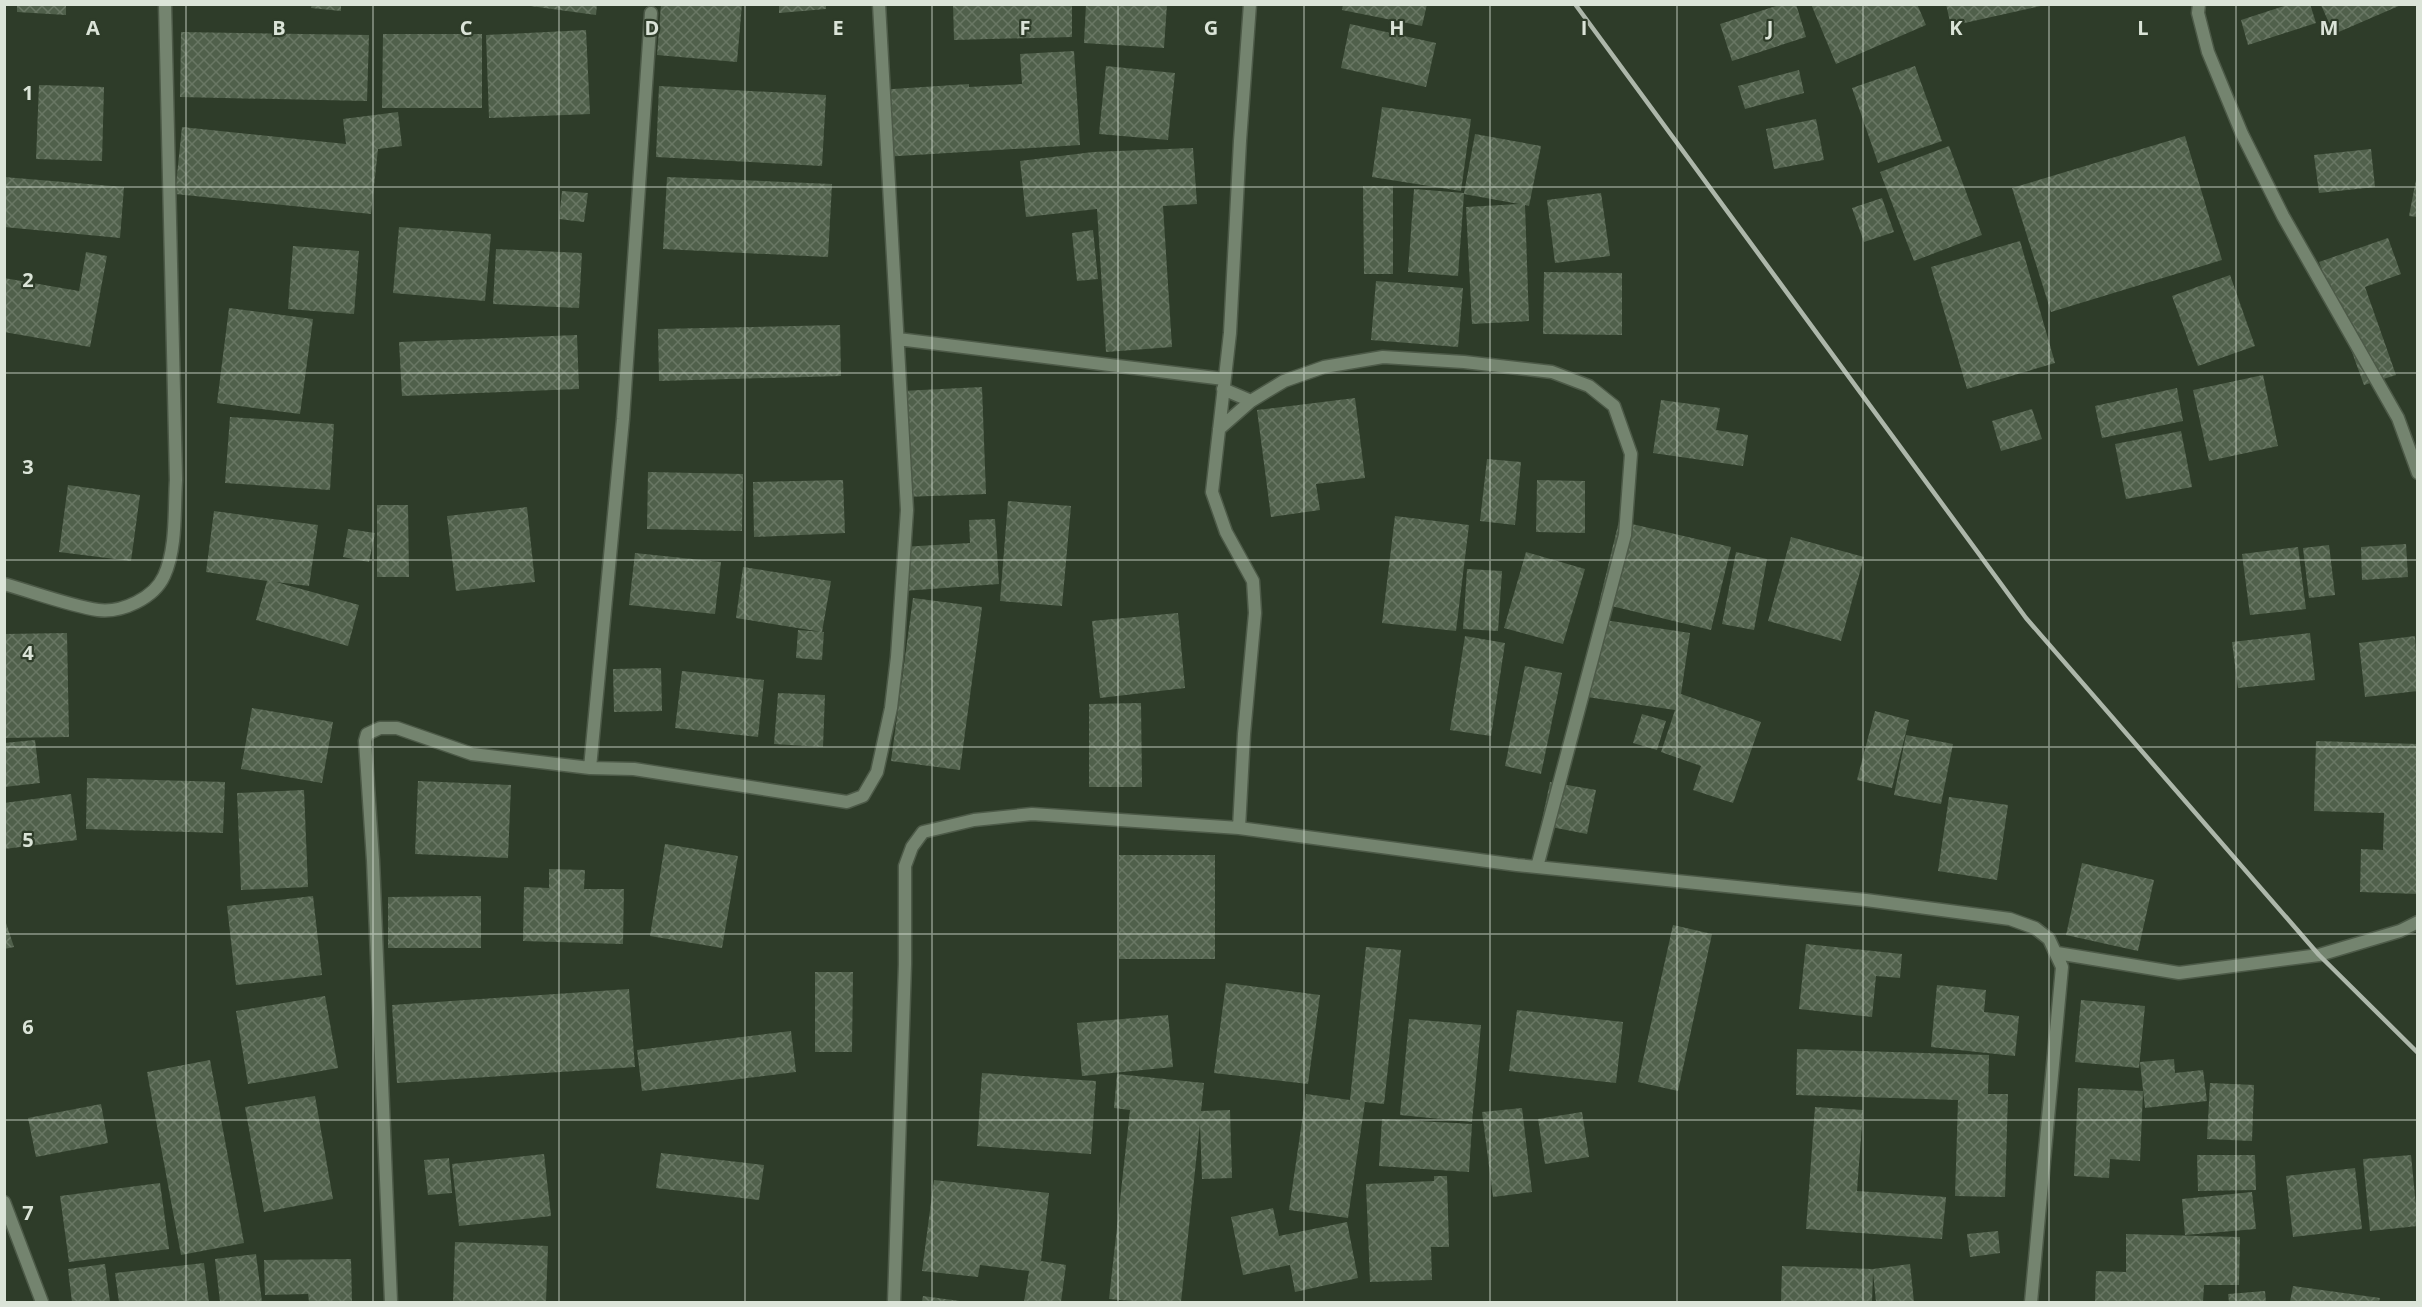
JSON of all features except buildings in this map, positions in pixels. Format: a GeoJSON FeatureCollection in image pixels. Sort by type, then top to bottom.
{"type":"FeatureCollection","features":[{"type":"Feature","properties":{"kind":"street"},"geometry":{"type":"LineString","coordinates":[[4,584],[100,610],[138,603],[156,588],[165,576],[171,551],[176,480],[165,4]]}},
{"type":"Feature","properties":{"kind":"street"},"geometry":{"type":"LineString","coordinates":[[391,1302],[373,860],[365,741],[367,734],[372,729],[397,728],[472,754],[590,768],[634,769],[847,802],[863,796],[878,772],[891,708],[908,510],[879,4]]}},
{"type":"Feature","properties":{"kind":"street"},"geometry":{"type":"LineString","coordinates":[[1239,828],[1244,734],[1255,613],[1253,581],[1227,532],[1212,492],[1230,333],[1250,4]]}},
{"type":"Feature","properties":{"kind":"street"},"geometry":{"type":"LineString","coordinates":[[2199,4],[2198,14],[2208,52],[2242,134],[2283,216],[2398,418],[2418,473]]}},
{"type":"Feature","properties":{"kind":"street"},"geometry":{"type":"LineString","coordinates":[[590,768],[624,420],[651,14]]}},
{"type":"Feature","properties":{"kind":"street"},"geometry":{"type":"LineString","coordinates":[[898,339],[1224,384],[1251,401]]}},
{"type":"Feature","properties":{"kind":"street"},"geometry":{"type":"LineString","coordinates":[[1219,429],[1251,401],[1284,381],[1324,367],[1383,357],[1464,362],[1552,372],[1589,386],[1614,406],[1630,454],[1625,535],[1537,867]]}},
{"type":"Feature","properties":{"kind":"street"},"geometry":{"type":"LineString","coordinates":[[894,1302],[905,964],[905,866],[912,847],[923,832],[974,819],[1032,814],[1239,828],[1537,867],[1866,900],[2010,919],[2035,928],[2049,939],[2062,967],[2031,1302]]}},
{"type":"Feature","properties":{"kind":"street"},"geometry":{"type":"LineString","coordinates":[[2056,953],[2178,973],[2319,955],[2400,931],[2418,922]]}},
{"type":"Feature","properties":{"kind":"street"},"geometry":{"type":"LineString","coordinates":[[4,1202],[42,1302]]}},
{"type":"Feature","properties":{"kind":"railway"},"geometry":{"type":"LineString","coordinates":[[1575,4],[2026,618],[2319,955],[2418,1053]]}}]}
